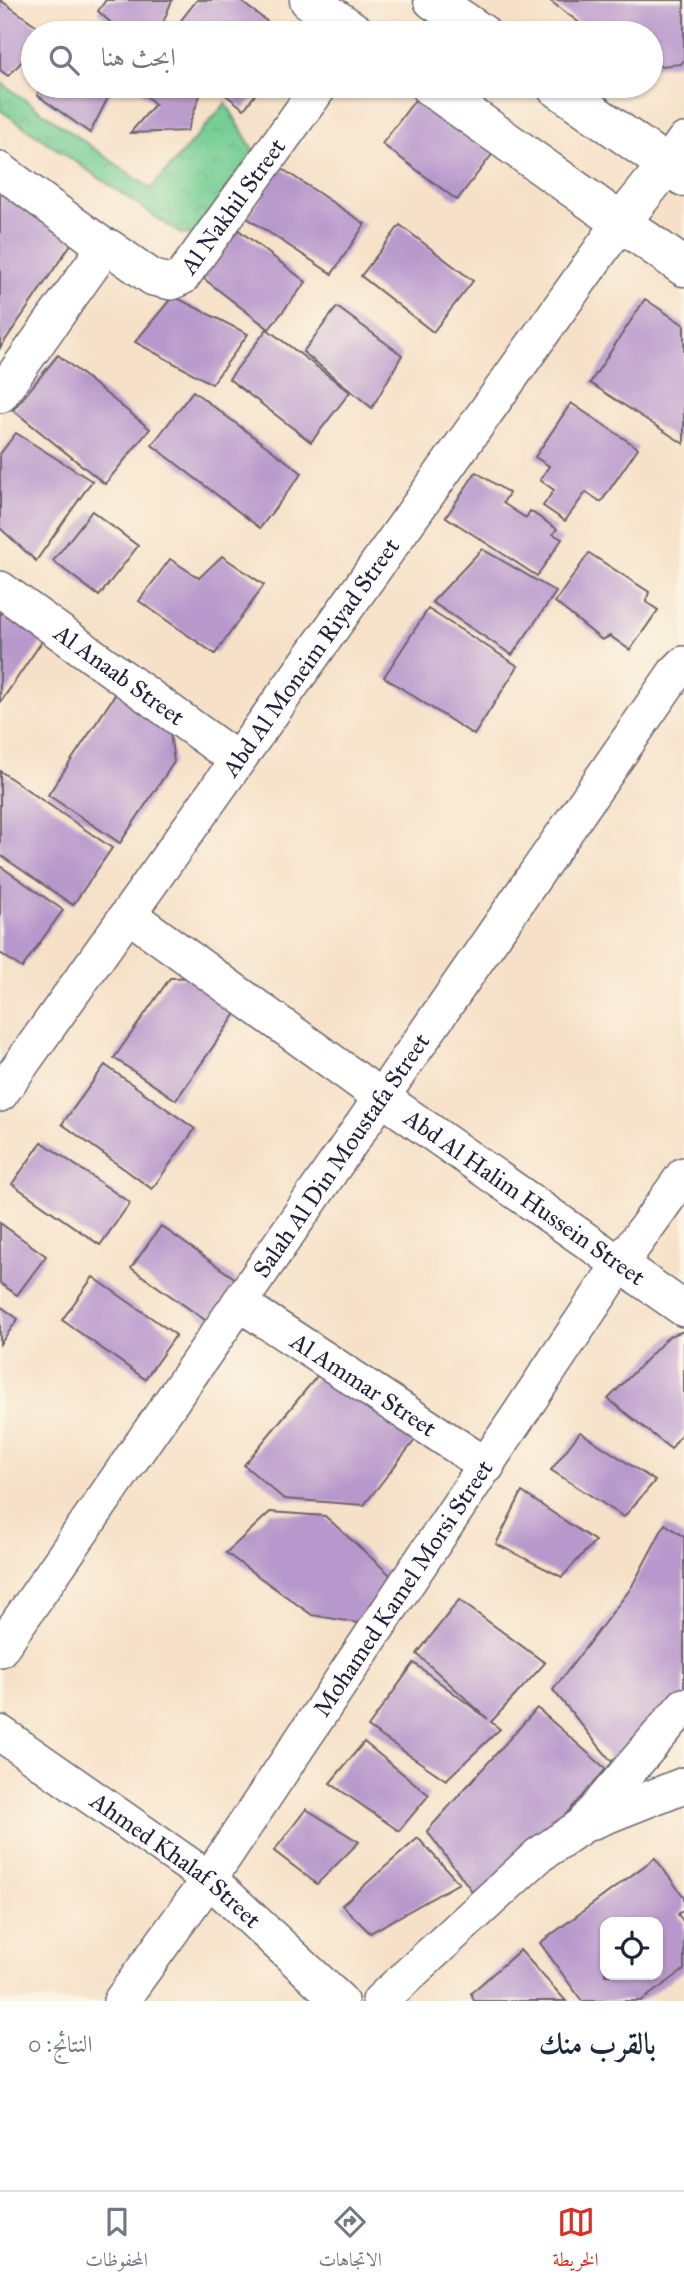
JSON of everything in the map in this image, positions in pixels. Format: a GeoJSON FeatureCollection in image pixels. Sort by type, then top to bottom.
{"type":"FeatureCollection","features":[{"type":"Feature","properties":{"kind":"main road"},"geometry":{"type":"LineString","coordinates":[[309,0],[339,21]]}},
{"type":"Feature","properties":{"kind":"main road"},"geometry":{"type":"LineString","coordinates":[[433,0],[464,21]]}},
{"type":"Feature","properties":{"kind":"main road"},"geometry":{"type":"LineString","coordinates":[[446,98],[684,267]]}},
{"type":"Feature","properties":{"kind":"main road"},"geometry":{"type":"LineString","coordinates":[[575,98],[678,161],[621,222]]}},
{"type":"Feature","properties":{"kind":"street","name":"Al Nakhil Street"},"geometry":{"type":"LineString","coordinates":[[105,247],[109,247],[153,278],[171,282],[182,277],[311,98]]}},
{"type":"Feature","properties":{"kind":"street"},"geometry":{"type":"LineString","coordinates":[[0,170],[105,247],[0,395]]}},
{"type":"Feature","properties":{"kind":"street","name":"Abd Al Moneim Riyad Street"},"geometry":{"type":"LineString","coordinates":[[0,1094],[621,222]]}},
{"type":"Feature","properties":{"kind":"street","name":"Al Anaab Street"},"geometry":{"type":"LineString","coordinates":[[0,589],[237,760]]}},
{"type":"Feature","properties":{"kind":"street","name":"Salah Al Din Moustafa Street"},"geometry":{"type":"LineString","coordinates":[[0,1649],[675,673],[684,664]]}},
{"type":"Feature","properties":{"kind":"street","name":"Abd Al Halim Hussein Street"},"geometry":{"type":"LineString","coordinates":[[129,915],[381,1097],[684,1309]]}},
{"type":"Feature","properties":{"kind":"street","name":"Mohamed Kamel Morsi Street"},"geometry":{"type":"LineString","coordinates":[[121,2001],[209,1879],[620,1264],[684,1175]]}},
{"type":"Feature","properties":{"kind":"street","name":"Al Ammar Street"},"geometry":{"type":"LineString","coordinates":[[239,1303],[487,1466]]}},
{"type":"Feature","properties":{"kind":"street"},"geometry":{"type":"LineString","coordinates":[[583,1825],[684,1706]]}},
{"type":"Feature","properties":{"kind":"street","name":"Ahmed Khalaf Street"},"geometry":{"type":"LineString","coordinates":[[0,1733],[209,1879],[340,2001]]}},
{"type":"Feature","properties":{"kind":"street"},"geometry":{"type":"LineString","coordinates":[[380,2001],[538,1855],[583,1825],[684,1785]]}},
{"type":"Feature","properties":{"kind":"green space"},"geometry":{"type":"Polygon","coordinates":[[[0,82],[151,189],[226,103],[258,159],[196,235],[181,234],[0,110],[0,82]]]}},
{"type":"Feature","properties":{"kind":"building"},"geometry":{"type":"Polygon","coordinates":[[[0,0],[30,21],[21,21],[21,62],[8,76],[0,70],[0,0]]]}},
{"type":"Feature","properties":{"kind":"building"},"geometry":{"type":"Polygon","coordinates":[[[106,0],[172,0],[164,21],[109,21],[98,11],[106,0]]]}},
{"type":"Feature","properties":{"kind":"building"},"geometry":{"type":"Polygon","coordinates":[[[197,0],[239,0],[266,21],[180,21],[197,0]]]}},
{"type":"Feature","properties":{"kind":"building"},"geometry":{"type":"Polygon","coordinates":[[[549,0],[684,0],[684,60],[681,64],[663,66],[663,21],[577,21],[549,0]]]}},
{"type":"Feature","properties":{"kind":"building"},"geometry":{"type":"Polygon","coordinates":[[[41,98],[108,98],[90,133],[41,98]]]}},
{"type":"Feature","properties":{"kind":"building"},"geometry":{"type":"Polygon","coordinates":[[[148,98],[199,98],[187,131],[130,133],[155,104],[148,98]]]}},
{"type":"Feature","properties":{"kind":"building"},"geometry":{"type":"Polygon","coordinates":[[[230,98],[253,98],[244,109],[230,98]]]}},
{"type":"Feature","properties":{"kind":"building"},"geometry":{"type":"Polygon","coordinates":[[[416,98],[429,98],[497,148],[457,200],[382,144],[416,98]]]}},
{"type":"Feature","properties":{"kind":"building"},"geometry":{"type":"Polygon","coordinates":[[[281,168],[365,224],[332,274],[247,218],[281,168]]]}},
{"type":"Feature","properties":{"kind":"building"},"geometry":{"type":"Polygon","coordinates":[[[0,178],[78,234],[0,348],[0,178]]]}},
{"type":"Feature","properties":{"kind":"building"},"geometry":{"type":"Polygon","coordinates":[[[227,221],[306,282],[269,329],[190,268],[227,221]]]}},
{"type":"Feature","properties":{"kind":"building"},"geometry":{"type":"Polygon","coordinates":[[[400,225],[473,281],[433,332],[361,276],[400,225]]]}},
{"type":"Feature","properties":{"kind":"building"},"geometry":{"type":"Polygon","coordinates":[[[173,296],[248,334],[212,384],[135,342],[173,296]]]}},
{"type":"Feature","properties":{"kind":"building"},"geometry":{"type":"Polygon","coordinates":[[[645,299],[684,325],[684,444],[590,383],[645,299]]]}},
{"type":"Feature","properties":{"kind":"building"},"geometry":{"type":"Polygon","coordinates":[[[337,307],[402,355],[372,408],[303,352],[337,307]]]}},
{"type":"Feature","properties":{"kind":"building"},"geometry":{"type":"Polygon","coordinates":[[[267,329],[350,392],[311,442],[229,379],[267,329]]]}},
{"type":"Feature","properties":{"kind":"building"},"geometry":{"type":"Polygon","coordinates":[[[58,355],[150,429],[105,484],[13,410],[58,355]]]}},
{"type":"Feature","properties":{"kind":"building"},"geometry":{"type":"Polygon","coordinates":[[[193,391],[302,473],[260,528],[152,445],[193,391]]]}},
{"type":"Feature","properties":{"kind":"building"},"geometry":{"type":"Polygon","coordinates":[[[571,403],[638,448],[601,502],[586,492],[565,521],[543,506],[554,490],[540,480],[549,466],[535,457],[571,403]]]}},
{"type":"Feature","properties":{"kind":"building"},"geometry":{"type":"Polygon","coordinates":[[[16,433],[92,481],[36,561],[0,528],[0,454],[16,433]]]}},
{"type":"Feature","properties":{"kind":"building"},"geometry":{"type":"Polygon","coordinates":[[[476,472],[509,493],[503,503],[526,518],[530,511],[557,529],[553,534],[562,539],[537,576],[446,517],[476,472]]]}},
{"type":"Feature","properties":{"kind":"building"},"geometry":{"type":"Polygon","coordinates":[[[92,511],[138,546],[99,596],[53,561],[92,511]]]}},
{"type":"Feature","properties":{"kind":"building"},"geometry":{"type":"Polygon","coordinates":[[[482,549],[556,592],[512,655],[432,602],[482,549]]]}},
{"type":"Feature","properties":{"kind":"building"},"geometry":{"type":"Polygon","coordinates":[[[589,553],[649,592],[646,602],[658,610],[630,650],[610,636],[602,640],[555,602],[589,553]]]}},
{"type":"Feature","properties":{"kind":"building"},"geometry":{"type":"Polygon","coordinates":[[[222,556],[264,585],[215,654],[139,601],[170,559],[199,578],[222,556]]]}},
{"type":"Feature","properties":{"kind":"building"},"geometry":{"type":"Polygon","coordinates":[[[0,608],[45,637],[0,703],[0,608]]]}},
{"type":"Feature","properties":{"kind":"building"},"geometry":{"type":"Polygon","coordinates":[[[428,609],[518,666],[474,735],[384,677],[428,609]]]}},
{"type":"Feature","properties":{"kind":"building"},"geometry":{"type":"Polygon","coordinates":[[[117,692],[169,726],[174,762],[120,843],[48,795],[117,692]]]}},
{"type":"Feature","properties":{"kind":"building"},"geometry":{"type":"Polygon","coordinates":[[[0,771],[112,848],[73,905],[0,855],[0,771]]]}},
{"type":"Feature","properties":{"kind":"building"},"geometry":{"type":"Polygon","coordinates":[[[0,866],[63,910],[22,968],[0,953],[0,866]]]}},
{"type":"Feature","properties":{"kind":"building"},"geometry":{"type":"Polygon","coordinates":[[[208,977],[244,1002],[176,1100],[114,1058],[170,978],[208,977]]]}},
{"type":"Feature","properties":{"kind":"building"},"geometry":{"type":"Polygon","coordinates":[[[105,1065],[195,1129],[152,1189],[62,1124],[105,1065]]]}},
{"type":"Feature","properties":{"kind":"building"},"geometry":{"type":"Polygon","coordinates":[[[42,1142],[130,1203],[100,1245],[12,1184],[42,1142]]]}},
{"type":"Feature","properties":{"kind":"building"},"geometry":{"type":"Polygon","coordinates":[[[0,1223],[46,1256],[17,1295],[0,1283],[0,1223]]]}},
{"type":"Feature","properties":{"kind":"building"},"geometry":{"type":"Polygon","coordinates":[[[161,1226],[237,1280],[208,1322],[131,1268],[161,1226]]]}},
{"type":"Feature","properties":{"kind":"building"},"geometry":{"type":"Polygon","coordinates":[[[93,1277],[176,1335],[145,1379],[62,1320],[93,1277]]]}},
{"type":"Feature","properties":{"kind":"building"},"geometry":{"type":"Polygon","coordinates":[[[0,1306],[18,1319],[0,1344],[0,1306]]]}},
{"type":"Feature","properties":{"kind":"building"},"geometry":{"type":"Polygon","coordinates":[[[684,1331],[684,1430],[671,1449],[608,1399],[669,1336],[684,1331]]]}},
{"type":"Feature","properties":{"kind":"building"},"geometry":{"type":"Polygon","coordinates":[[[322,1370],[419,1435],[364,1505],[284,1499],[244,1465],[322,1370]]]}},
{"type":"Feature","properties":{"kind":"building"},"geometry":{"type":"Polygon","coordinates":[[[580,1432],[655,1481],[624,1517],[551,1470],[580,1432]]]}},
{"type":"Feature","properties":{"kind":"building"},"geometry":{"type":"Polygon","coordinates":[[[522,1492],[595,1541],[562,1577],[496,1544],[522,1492]]]}},
{"type":"Feature","properties":{"kind":"building"},"geometry":{"type":"Polygon","coordinates":[[[270,1512],[325,1516],[397,1581],[364,1624],[312,1615],[226,1553],[270,1512]]]}},
{"type":"Feature","properties":{"kind":"building"},"geometry":{"type":"Polygon","coordinates":[[[665,1524],[684,1537],[684,1701],[663,1723],[611,1761],[553,1690],[631,1588],[665,1524]]]}},
{"type":"Feature","properties":{"kind":"building"},"geometry":{"type":"Polygon","coordinates":[[[459,1600],[545,1663],[491,1722],[500,1729],[446,1780],[368,1727],[414,1663],[488,1719],[417,1654],[459,1600]]]}},
{"type":"Feature","properties":{"kind":"building"},"geometry":{"type":"Polygon","coordinates":[[[537,1708],[606,1769],[484,1907],[427,1831],[537,1708]]]}},
{"type":"Feature","properties":{"kind":"building"},"geometry":{"type":"Polygon","coordinates":[[[364,1742],[429,1795],[399,1831],[330,1783],[364,1742]]]}},
{"type":"Feature","properties":{"kind":"building"},"geometry":{"type":"Polygon","coordinates":[[[306,1809],[359,1842],[317,1884],[274,1851],[306,1809]]]}},
{"type":"Feature","properties":{"kind":"building"},"geometry":{"type":"Polygon","coordinates":[[[418,1838],[459,1883],[370,1933],[342,1905],[418,1838]]]}},
{"type":"Feature","properties":{"kind":"building"},"geometry":{"type":"Polygon","coordinates":[[[655,1858],[684,1897],[684,1910],[678,1914],[684,1923],[684,1970],[641,2001],[582,2001],[540,1943],[655,1858]]]}},
{"type":"Feature","properties":{"kind":"building"},"geometry":{"type":"Polygon","coordinates":[[[520,1950],[566,2001],[474,2001],[471,1993],[520,1950]]]}}]}
